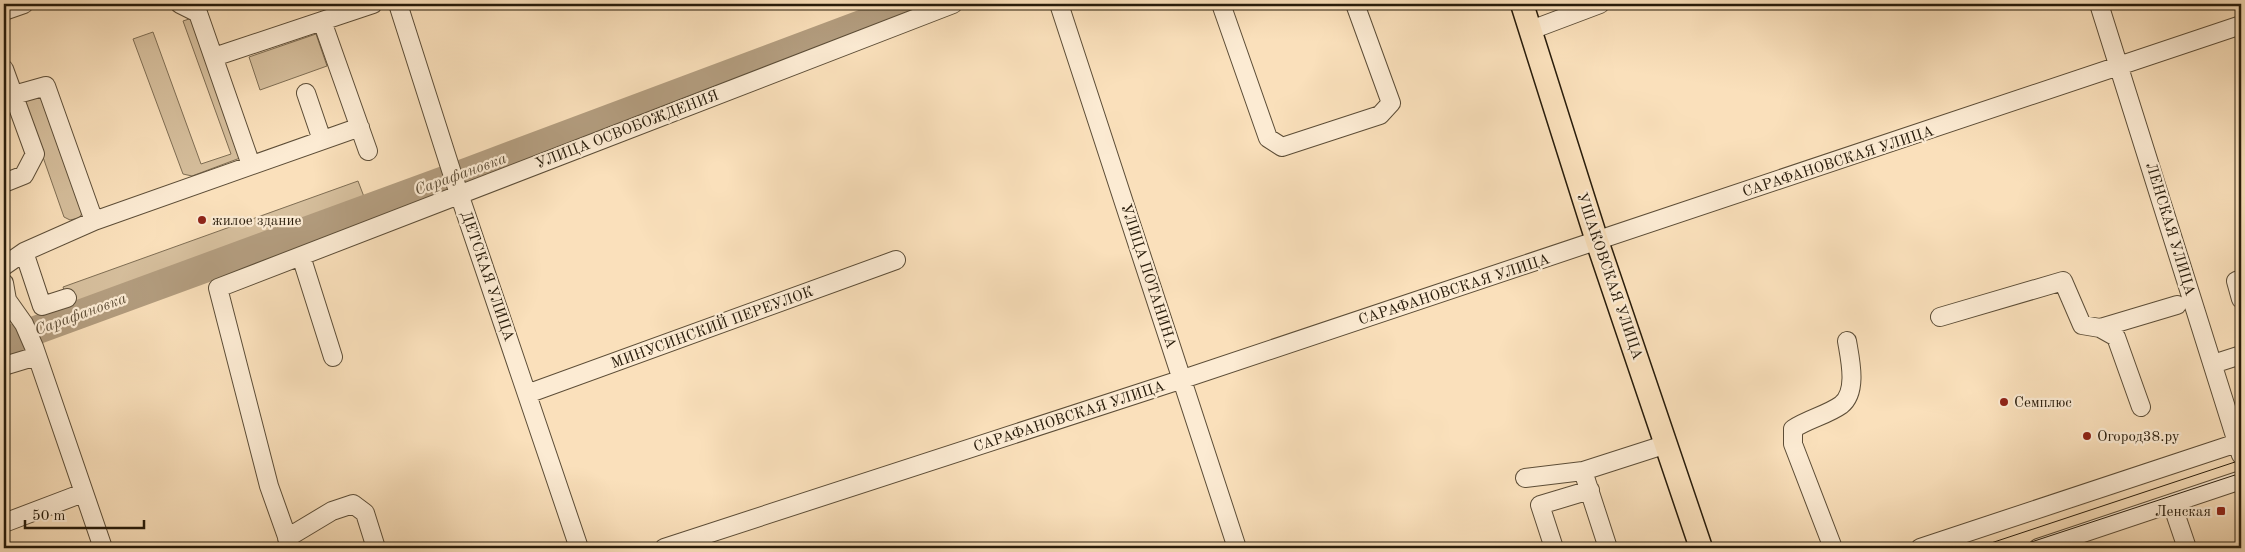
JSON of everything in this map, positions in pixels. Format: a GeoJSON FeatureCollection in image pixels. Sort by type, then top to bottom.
{"type":"FeatureCollection","features":[{"type":"Feature","properties":{"kind":"main road","name":"УШАКОВСКАЯ УЛИЦА"},"geometry":{"type":"LineString","coordinates":[[1522,4],[1700,548]]}},
{"type":"Feature","properties":{"kind":"street"},"geometry":{"type":"LineString","coordinates":[[4,11],[24,4]]}},
{"type":"Feature","properties":{"kind":"street"},"geometry":{"type":"LineString","coordinates":[[180,4],[198,13],[251,165]]}},
{"type":"Feature","properties":{"kind":"street"},"geometry":{"type":"LineString","coordinates":[[214,57],[373,4]]}},
{"type":"Feature","properties":{"kind":"street","name":"ДЕТСКАЯ УЛИЦА"},"geometry":{"type":"LineString","coordinates":[[398,4],[579,548]]}},
{"type":"Feature","properties":{"kind":"street","name":"УЛИЦА ОСВОБОЖДЕНИЯ"},"geometry":{"type":"LineString","coordinates":[[289,543],[269,486],[218,288],[953,4]]}},
{"type":"Feature","properties":{"kind":"street","name":"УЛИЦА ПОТАНИНА"},"geometry":{"type":"LineString","coordinates":[[1059,4],[1237,548]]}},
{"type":"Feature","properties":{"kind":"street"},"geometry":{"type":"LineString","coordinates":[[1221,4],[1268,138],[1282,147],[1380,115],[1391,103],[1356,4]]}},
{"type":"Feature","properties":{"kind":"street"},"geometry":{"type":"LineString","coordinates":[[1531,30],[1600,4]]}},
{"type":"Feature","properties":{"kind":"street","name":"ЛЕНСКАЯ УЛИЦА"},"geometry":{"type":"LineString","coordinates":[[2099,4],[2239,449]]}},
{"type":"Feature","properties":{"kind":"street"},"geometry":{"type":"LineString","coordinates":[[322,21],[368,152]]}},
{"type":"Feature","properties":{"kind":"street","name":"САРАФАНОВСКАЯ УЛИЦА"},"geometry":{"type":"LineString","coordinates":[[664,548],[1183,379],[2241,25]]}},
{"type":"Feature","properties":{"kind":"street"},"geometry":{"type":"LineString","coordinates":[[4,68],[35,154],[24,175],[4,183]]}},
{"type":"Feature","properties":{"kind":"street"},"geometry":{"type":"LineString","coordinates":[[14,95],[46,86],[94,221]]}},
{"type":"Feature","properties":{"kind":"street"},"geometry":{"type":"LineString","coordinates":[[306,93],[322,140]]}},
{"type":"Feature","properties":{"kind":"street"},"geometry":{"type":"LineString","coordinates":[[4,266],[24,252],[94,221],[360,126]]}},
{"type":"Feature","properties":{"kind":"street"},"geometry":{"type":"LineString","coordinates":[[24,252],[42,306],[67,298]]}},
{"type":"Feature","properties":{"kind":"street"},"geometry":{"type":"LineString","coordinates":[[301,256],[333,357]]}},
{"type":"Feature","properties":{"kind":"street","name":"МИНУСИНСКИЙ ПЕРЕУЛОК"},"geometry":{"type":"LineString","coordinates":[[527,394],[896,260]]}},
{"type":"Feature","properties":{"kind":"street"},"geometry":{"type":"LineString","coordinates":[[2241,279],[2236,281],[2241,299]]}},
{"type":"Feature","properties":{"kind":"street"},"geometry":{"type":"LineString","coordinates":[[1940,317],[2063,281],[2082,325],[2100,328],[2116,337],[2141,407]]}},
{"type":"Feature","properties":{"kind":"street"},"geometry":{"type":"LineString","coordinates":[[4,283],[7,300],[24,324],[35,351],[103,548]]}},
{"type":"Feature","properties":{"kind":"street"},"geometry":{"type":"LineString","coordinates":[[2100,328],[2178,305]]}},
{"type":"Feature","properties":{"kind":"street"},"geometry":{"type":"LineString","coordinates":[[1833,548],[1793,444],[1792,429],[1843,404],[1849,392],[1852,372],[1847,342]]}},
{"type":"Feature","properties":{"kind":"street"},"geometry":{"type":"LineString","coordinates":[[4,366],[35,351]]}},
{"type":"Feature","properties":{"kind":"street"},"geometry":{"type":"LineString","coordinates":[[2213,364],[2241,356]]}},
{"type":"Feature","properties":{"kind":"street"},"geometry":{"type":"LineString","coordinates":[[1525,478],[1583,471],[1667,444]]}},
{"type":"Feature","properties":{"kind":"street"},"geometry":{"type":"LineString","coordinates":[[1920,548],[2239,449]]}},
{"type":"Feature","properties":{"kind":"street"},"geometry":{"type":"LineString","coordinates":[[1583,471],[1608,548]]}},
{"type":"Feature","properties":{"kind":"street"},"geometry":{"type":"LineString","coordinates":[[2038,548],[2241,480]]}},
{"type":"Feature","properties":{"kind":"street"},"geometry":{"type":"LineString","coordinates":[[1554,548],[1540,504],[1590,490]]}},
{"type":"Feature","properties":{"kind":"street"},"geometry":{"type":"LineString","coordinates":[[4,523],[84,492]]}},
{"type":"Feature","properties":{"kind":"street"},"geometry":{"type":"LineString","coordinates":[[289,543],[332,511],[353,504],[365,513],[376,548]]}},
{"type":"Feature","properties":{"kind":"street"},"geometry":{"type":"LineString","coordinates":[[2172,504],[2187,548]]}},
{"type":"Feature","properties":{"kind":"shaded area"},"geometry":{"type":"Polygon","coordinates":[[[192,18],[240,158],[192,176],[183,174],[133,39],[153,32],[201,164],[231,154],[183,21],[192,18]]]}},
{"type":"Feature","properties":{"kind":"shaded area"},"geometry":{"type":"Polygon","coordinates":[[[316,34],[327,66],[260,90],[249,57],[316,34]]]}},
{"type":"Feature","properties":{"kind":"shaded area"},"geometry":{"type":"Polygon","coordinates":[[[32,95],[43,97],[83,212],[79,218],[70,220],[64,217],[23,100],[32,95]]]}},
{"type":"Feature","properties":{"kind":"shaded area"},"geometry":{"type":"Polygon","coordinates":[[[358,181],[366,202],[73,315],[63,287],[358,181]]]}},
{"type":"Feature","properties":{"kind":"waterway","name":"Сарафановка"},"geometry":{"type":"LineString","coordinates":[[4,342],[470,171],[916,4]]}},
{"type":"Feature","properties":{"kind":"tram line"},"geometry":{"type":"LineString","coordinates":[[1976,548],[2241,460]]}},
{"type":"Feature","properties":{"kind":"tram line"},"geometry":{"type":"LineString","coordinates":[[2013,548],[2241,473]]}},
{"type":"Feature","properties":{"kind":"place","name":"жилое здание"},"geometry":{"type":"Point","coordinates":[202,220]}},
{"type":"Feature","properties":{"kind":"place","name":"Семплюс"},"geometry":{"type":"Point","coordinates":[2004,402]}},
{"type":"Feature","properties":{"kind":"place","name":"Огород38.ру"},"geometry":{"type":"Point","coordinates":[2087,436]}},
{"type":"Feature","properties":{"kind":"place","name":"Ленская"},"geometry":{"type":"Point","coordinates":[2221,511]}}]}
